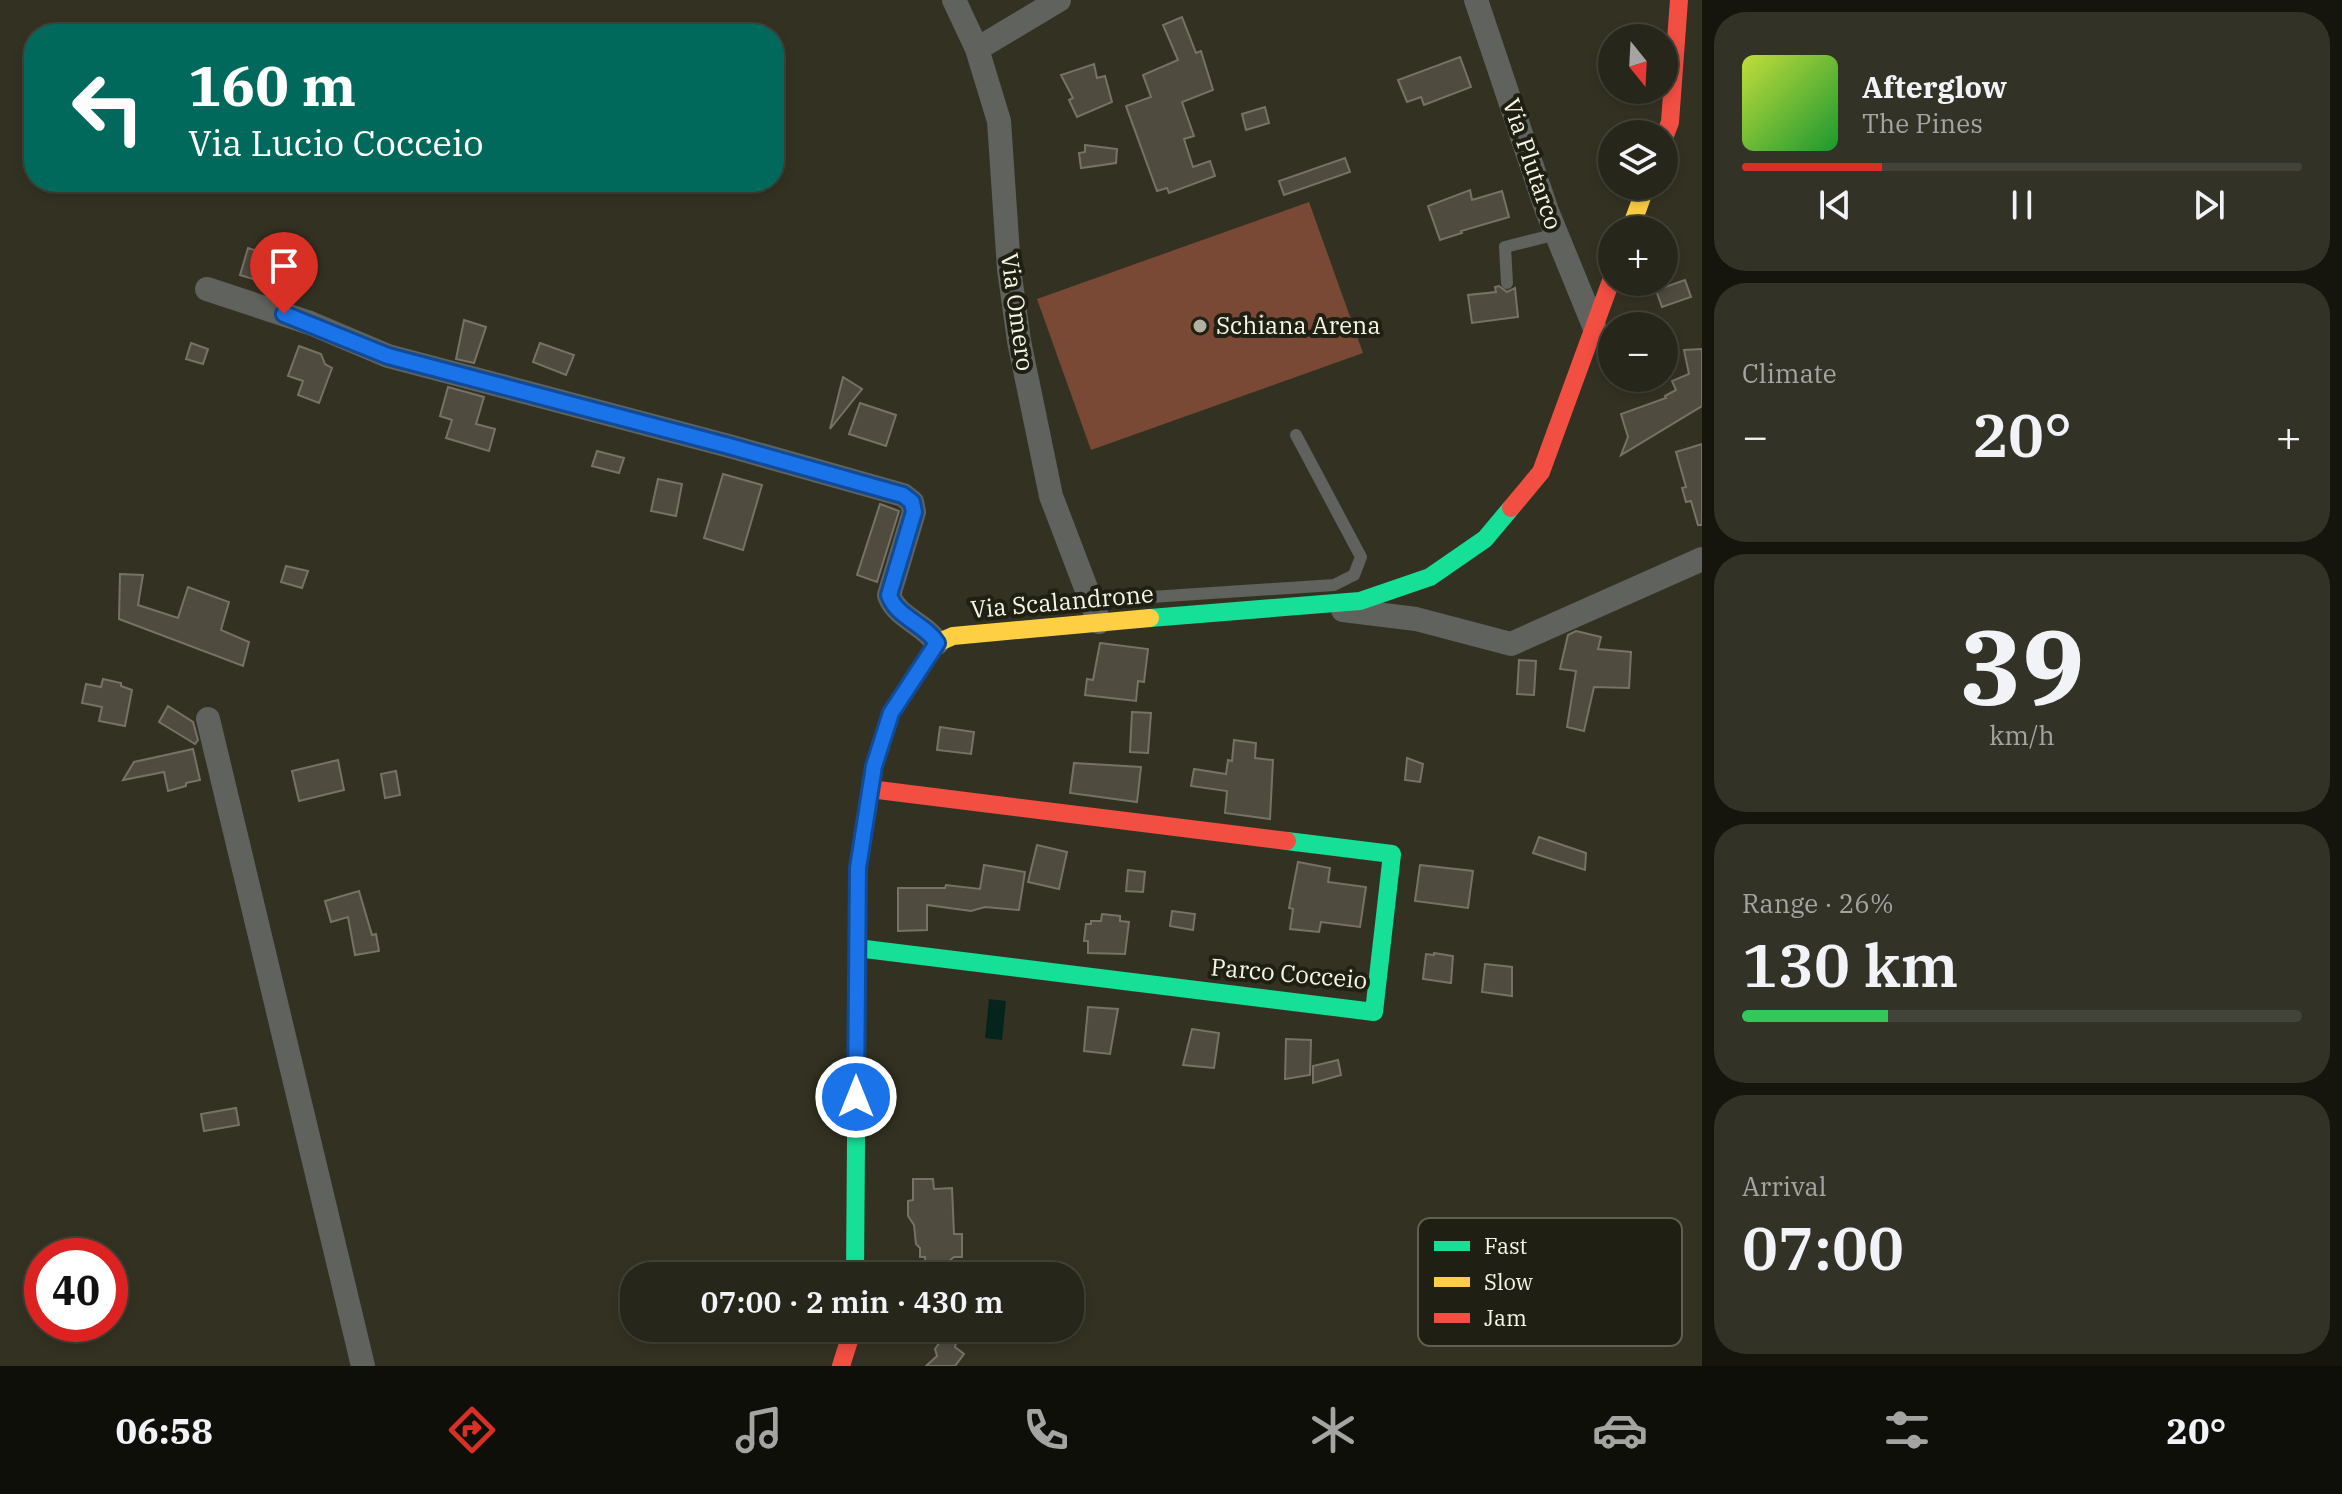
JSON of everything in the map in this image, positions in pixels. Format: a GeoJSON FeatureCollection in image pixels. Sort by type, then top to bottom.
{"type":"FeatureCollection","features":[{"type":"Feature","properties":{"kind":"street","name":"Via Omero"},"geometry":{"type":"LineString","coordinates":[[954,0],[977,49],[999,121],[1009,269],[1051,496],[1095,612]]}},
{"type":"Feature","properties":{"kind":"street"},"geometry":{"type":"LineString","coordinates":[[977,49],[1059,0]]}},
{"type":"Feature","properties":{"kind":"street","name":"Via Plutarco"},"geometry":{"type":"LineString","coordinates":[[1476,0],[1557,234],[1594,326]]}},
{"type":"Feature","properties":{"kind":"street"},"geometry":{"type":"LineString","coordinates":[[1670,120],[1679,0]]}},
{"type":"Feature","properties":{"kind":"street"},"geometry":{"type":"LineString","coordinates":[[207,289],[310,323],[388,356],[729,446],[903,495],[912,502],[914,512],[889,595],[898,610],[932,635],[937,643],[891,713],[874,766],[858,868],[855,1262]]}},
{"type":"Feature","properties":{"kind":"street","name":"Via Scalandrone"},"geometry":{"type":"LineString","coordinates":[[937,643],[953,636],[1095,612],[1312,606],[1360,601],[1430,577],[1485,539],[1541,472],[1605,296]]}},
{"type":"Feature","properties":{"kind":"street"},"geometry":{"type":"LineString","coordinates":[[1312,606],[1416,619],[1511,644],[1702,559]]}},
{"type":"Feature","properties":{"kind":"street"},"geometry":{"type":"LineString","coordinates":[[208,719],[363,1366]]}},
{"type":"Feature","properties":{"kind":"street","name":"Parco Cocceio"},"geometry":{"type":"LineString","coordinates":[[857,948],[1374,1012],[1392,854],[870,789]]}},
{"type":"Feature","properties":{"kind":"street"},"geometry":{"type":"LineString","coordinates":[[841,1366],[849,1342]]}},
{"type":"Feature","properties":{"kind":"street"},"geometry":{"type":"LineString","coordinates":[[857,1342],[861,1366]]}},
{"type":"Feature","properties":{"kind":"lane"},"geometry":{"type":"LineString","coordinates":[[1507,283],[1505,247],[1557,234]]}},
{"type":"Feature","properties":{"kind":"lane"},"geometry":{"type":"LineString","coordinates":[[1095,612],[1334,585],[1354,575],[1361,557],[1296,435]]}},
{"type":"Feature","properties":{"kind":"shaded area","name":"Schiana Arena"},"geometry":{"type":"Polygon","coordinates":[[[1309,202],[1363,353],[1091,450],[1037,299],[1309,202]]]}},
{"type":"Feature","properties":{"kind":"water"},"geometry":{"type":"Polygon","coordinates":[[[989,999],[1006,1001],[1002,1040],[985,1038],[989,999]]]}},
{"type":"Feature","properties":{"kind":"building"},"geometry":{"type":"Polygon","coordinates":[[[1182,17],[1196,53],[1201,51],[1213,90],[1182,102],[1194,136],[1184,139],[1193,167],[1210,161],[1215,176],[1169,193],[1167,188],[1157,191],[1126,106],[1151,97],[1143,75],[1178,60],[1163,25],[1182,17]]]}},
{"type":"Feature","properties":{"kind":"building"},"geometry":{"type":"Polygon","coordinates":[[[1460,57],[1471,87],[1424,105],[1421,97],[1407,102],[1398,80],[1460,57]]]}},
{"type":"Feature","properties":{"kind":"building"},"geometry":{"type":"Polygon","coordinates":[[[1094,64],[1097,78],[1105,76],[1112,102],[1077,117],[1069,100],[1073,98],[1061,75],[1094,64]]]}},
{"type":"Feature","properties":{"kind":"building"},"geometry":{"type":"Polygon","coordinates":[[[1265,107],[1269,123],[1246,130],[1242,114],[1265,107]]]}},
{"type":"Feature","properties":{"kind":"building"},"geometry":{"type":"Polygon","coordinates":[[[1085,145],[1117,149],[1116,163],[1081,168],[1079,153],[1085,152],[1085,145]]]}},
{"type":"Feature","properties":{"kind":"building"},"geometry":{"type":"Polygon","coordinates":[[[1345,158],[1350,172],[1284,195],[1279,181],[1345,158]]]}},
{"type":"Feature","properties":{"kind":"building"},"geometry":{"type":"Polygon","coordinates":[[[1470,190],[1472,200],[1502,191],[1509,217],[1440,240],[1428,206],[1470,190]]]}},
{"type":"Feature","properties":{"kind":"building"},"geometry":{"type":"Polygon","coordinates":[[[248,248],[290,262],[282,288],[240,275],[248,248]]]}},
{"type":"Feature","properties":{"kind":"building"},"geometry":{"type":"Polygon","coordinates":[[[1685,280],[1691,297],[1662,307],[1658,296],[1678,296],[1678,282],[1685,280]]]}},
{"type":"Feature","properties":{"kind":"building"},"geometry":{"type":"Polygon","coordinates":[[[1499,286],[1507,292],[1515,288],[1518,317],[1472,323],[1468,295],[1496,292],[1495,287],[1499,286]]]}},
{"type":"Feature","properties":{"kind":"building"},"geometry":{"type":"Polygon","coordinates":[[[464,320],[486,327],[474,363],[456,359],[464,320]]]}},
{"type":"Feature","properties":{"kind":"building"},"geometry":{"type":"Polygon","coordinates":[[[191,343],[208,349],[203,364],[186,359],[191,343]]]}},
{"type":"Feature","properties":{"kind":"building"},"geometry":{"type":"Polygon","coordinates":[[[540,343],[574,355],[566,375],[533,362],[540,343]]]}},
{"type":"Feature","properties":{"kind":"building"},"geometry":{"type":"Polygon","coordinates":[[[299,346],[321,354],[325,364],[332,368],[319,403],[298,395],[303,381],[288,376],[299,346]]]}},
{"type":"Feature","properties":{"kind":"building"},"geometry":{"type":"Polygon","coordinates":[[[1702,349],[1702,406],[1621,455],[1628,437],[1621,414],[1678,392],[1678,379],[1689,374],[1684,350],[1702,349]]]}},
{"type":"Feature","properties":{"kind":"building"},"geometry":{"type":"Polygon","coordinates":[[[843,377],[862,389],[830,429],[843,377]]]}},
{"type":"Feature","properties":{"kind":"building"},"geometry":{"type":"Polygon","coordinates":[[[448,387],[484,397],[476,424],[495,429],[489,451],[446,438],[452,420],[440,416],[448,387]]]}},
{"type":"Feature","properties":{"kind":"building"},"geometry":{"type":"Polygon","coordinates":[[[860,403],[896,415],[886,446],[849,434],[860,403]]]}},
{"type":"Feature","properties":{"kind":"building"},"geometry":{"type":"Polygon","coordinates":[[[1702,444],[1702,525],[1698,525],[1691,501],[1686,502],[1682,488],[1686,487],[1676,452],[1702,444]]]}},
{"type":"Feature","properties":{"kind":"building"},"geometry":{"type":"Polygon","coordinates":[[[597,451],[624,458],[619,473],[592,466],[597,451]]]}},
{"type":"Feature","properties":{"kind":"building"},"geometry":{"type":"Polygon","coordinates":[[[723,474],[762,485],[743,550],[704,538],[723,474]]]}},
{"type":"Feature","properties":{"kind":"building"},"geometry":{"type":"Polygon","coordinates":[[[658,479],[682,484],[676,516],[651,511],[658,479]]]}},
{"type":"Feature","properties":{"kind":"building"},"geometry":{"type":"Polygon","coordinates":[[[880,504],[899,511],[877,582],[857,575],[880,504]]]}},
{"type":"Feature","properties":{"kind":"building"},"geometry":{"type":"Polygon","coordinates":[[[286,566],[308,571],[302,588],[281,582],[286,566]]]}},
{"type":"Feature","properties":{"kind":"building"},"geometry":{"type":"Polygon","coordinates":[[[120,574],[143,575],[138,605],[178,618],[188,587],[229,602],[221,630],[249,642],[243,666],[119,619],[120,574]]]}},
{"type":"Feature","properties":{"kind":"building"},"geometry":{"type":"Polygon","coordinates":[[[1576,631],[1601,637],[1598,649],[1631,652],[1629,688],[1594,687],[1584,731],[1567,727],[1576,671],[1560,669],[1568,635],[1576,631]]]}},
{"type":"Feature","properties":{"kind":"building"},"geometry":{"type":"Polygon","coordinates":[[[1100,643],[1148,649],[1144,682],[1138,681],[1136,701],[1085,695],[1087,679],[1093,680],[1100,643]]]}},
{"type":"Feature","properties":{"kind":"building"},"geometry":{"type":"Polygon","coordinates":[[[1519,660],[1536,661],[1534,695],[1517,694],[1519,660]]]}},
{"type":"Feature","properties":{"kind":"building"},"geometry":{"type":"Polygon","coordinates":[[[103,679],[121,683],[121,686],[132,690],[125,726],[99,721],[102,707],[82,703],[86,684],[101,687],[103,679]]]}},
{"type":"Feature","properties":{"kind":"building"},"geometry":{"type":"Polygon","coordinates":[[[168,706],[193,722],[198,740],[195,744],[159,722],[168,706]]]}},
{"type":"Feature","properties":{"kind":"building"},"geometry":{"type":"Polygon","coordinates":[[[1132,712],[1151,713],[1148,753],[1130,752],[1132,712]]]}},
{"type":"Feature","properties":{"kind":"building"},"geometry":{"type":"Polygon","coordinates":[[[940,727],[974,732],[971,754],[937,750],[940,727]]]}},
{"type":"Feature","properties":{"kind":"building"},"geometry":{"type":"Polygon","coordinates":[[[1234,740],[1256,743],[1255,758],[1273,760],[1270,819],[1225,813],[1227,791],[1191,786],[1194,769],[1226,774],[1228,760],[1232,761],[1234,740]]]}},
{"type":"Feature","properties":{"kind":"building"},"geometry":{"type":"Polygon","coordinates":[[[193,749],[200,780],[168,791],[164,772],[123,780],[134,762],[193,749]]]}},
{"type":"Feature","properties":{"kind":"building"},"geometry":{"type":"Polygon","coordinates":[[[1407,758],[1423,764],[1420,782],[1405,780],[1407,758]]]}},
{"type":"Feature","properties":{"kind":"building"},"geometry":{"type":"Polygon","coordinates":[[[338,760],[344,790],[299,801],[292,771],[338,760]]]}},
{"type":"Feature","properties":{"kind":"building"},"geometry":{"type":"Polygon","coordinates":[[[1074,763],[1141,767],[1137,802],[1070,793],[1074,763]]]}},
{"type":"Feature","properties":{"kind":"building"},"geometry":{"type":"Polygon","coordinates":[[[396,771],[400,795],[385,798],[381,774],[396,771]]]}},
{"type":"Feature","properties":{"kind":"building"},"geometry":{"type":"Polygon","coordinates":[[[1539,837],[1586,853],[1585,870],[1533,853],[1539,837]]]}},
{"type":"Feature","properties":{"kind":"building"},"geometry":{"type":"Polygon","coordinates":[[[1037,845],[1067,852],[1059,889],[1028,882],[1037,845]]]}},
{"type":"Feature","properties":{"kind":"building"},"geometry":{"type":"Polygon","coordinates":[[[1298,862],[1330,868],[1328,882],[1366,887],[1360,927],[1321,922],[1319,932],[1290,929],[1293,909],[1289,908],[1298,862]]]}},
{"type":"Feature","properties":{"kind":"building"},"geometry":{"type":"Polygon","coordinates":[[[984,865],[1025,872],[1019,910],[985,907],[971,911],[927,905],[927,930],[898,931],[898,888],[945,888],[946,885],[980,889],[984,865]]]}},
{"type":"Feature","properties":{"kind":"building"},"geometry":{"type":"Polygon","coordinates":[[[1420,865],[1473,871],[1468,908],[1415,901],[1420,865]]]}},
{"type":"Feature","properties":{"kind":"building"},"geometry":{"type":"Polygon","coordinates":[[[1128,870],[1145,872],[1143,892],[1126,891],[1128,870]]]}},
{"type":"Feature","properties":{"kind":"building"},"geometry":{"type":"Polygon","coordinates":[[[359,891],[372,935],[376,934],[379,951],[355,955],[348,917],[331,922],[325,901],[359,891]]]}},
{"type":"Feature","properties":{"kind":"building"},"geometry":{"type":"Polygon","coordinates":[[[1172,911],[1195,914],[1193,930],[1170,926],[1172,911]]]}},
{"type":"Feature","properties":{"kind":"building"},"geometry":{"type":"Polygon","coordinates":[[[1102,914],[1120,916],[1120,921],[1129,922],[1125,954],[1088,953],[1088,941],[1084,941],[1086,924],[1101,921],[1102,914]]]}},
{"type":"Feature","properties":{"kind":"building"},"geometry":{"type":"Polygon","coordinates":[[[1426,954],[1453,956],[1451,983],[1423,979],[1426,954]]]}},
{"type":"Feature","properties":{"kind":"building"},"geometry":{"type":"Polygon","coordinates":[[[1485,964],[1512,967],[1512,996],[1482,992],[1485,964]]]}},
{"type":"Feature","properties":{"kind":"building"},"geometry":{"type":"Polygon","coordinates":[[[1306,977],[1329,980],[1328,986],[1305,983],[1306,977]]]}},
{"type":"Feature","properties":{"kind":"building"},"geometry":{"type":"Polygon","coordinates":[[[1088,1007],[1118,1009],[1110,1054],[1084,1051],[1088,1007]]]}},
{"type":"Feature","properties":{"kind":"building"},"geometry":{"type":"Polygon","coordinates":[[[1192,1029],[1219,1033],[1214,1068],[1183,1065],[1192,1029]]]}},
{"type":"Feature","properties":{"kind":"building"},"geometry":{"type":"Polygon","coordinates":[[[1286,1039],[1311,1040],[1310,1075],[1285,1079],[1286,1039]]]}},
{"type":"Feature","properties":{"kind":"building"},"geometry":{"type":"Polygon","coordinates":[[[1338,1060],[1341,1075],[1313,1083],[1313,1066],[1338,1060]]]}},
{"type":"Feature","properties":{"kind":"building"},"geometry":{"type":"Polygon","coordinates":[[[236,1108],[239,1125],[204,1131],[201,1114],[236,1108]]]}},
{"type":"Feature","properties":{"kind":"building"},"geometry":{"type":"Polygon","coordinates":[[[913,1179],[933,1179],[934,1189],[952,1188],[954,1234],[962,1234],[962,1257],[954,1257],[948,1262],[925,1262],[925,1257],[920,1257],[914,1225],[908,1216],[908,1201],[913,1200],[913,1179]]]}},
{"type":"Feature","properties":{"kind":"building"},"geometry":{"type":"Polygon","coordinates":[[[940,1342],[955,1342],[955,1347],[964,1354],[955,1366],[926,1366],[937,1356],[935,1349],[940,1342]]]}},
{"type":"Feature","properties":{"kind":"traffic: fast"},"geometry":{"type":"LineString","coordinates":[[1150,618],[1360,601],[1430,577],[1485,539],[1511,508]]}},
{"type":"Feature","properties":{"kind":"traffic: fast"},"geometry":{"type":"LineString","coordinates":[[855,1262],[858,868],[863,834]]}},
{"type":"Feature","properties":{"kind":"traffic: fast"},"geometry":{"type":"LineString","coordinates":[[857,948],[1374,1012],[1392,854],[1287,841]]}},
{"type":"Feature","properties":{"kind":"traffic: slow"},"geometry":{"type":"LineString","coordinates":[[1635,216],[1641,200]]}},
{"type":"Feature","properties":{"kind":"traffic: slow"},"geometry":{"type":"LineString","coordinates":[[863,834],[874,766],[891,713],[937,643],[953,636],[1150,618]]}},
{"type":"Feature","properties":{"kind":"traffic: jam"},"geometry":{"type":"LineString","coordinates":[[1670,120],[1679,0]]}},
{"type":"Feature","properties":{"kind":"traffic: jam"},"geometry":{"type":"LineString","coordinates":[[1511,508],[1541,472],[1605,296]]}},
{"type":"Feature","properties":{"kind":"traffic: jam"},"geometry":{"type":"LineString","coordinates":[[870,789],[1287,841]]}},
{"type":"Feature","properties":{"kind":"traffic: jam"},"geometry":{"type":"LineString","coordinates":[[841,1366],[849,1342]]}},
{"type":"Feature","properties":{"kind":"place","name":"Schiana Arena"},"geometry":{"type":"Point","coordinates":[1200,326]}},
{"type":"Feature","properties":{"kind":"route"},"geometry":{"type":"LineString","coordinates":[[284,314],[388,356],[729,446],[903,495],[912,502],[914,512],[889,595],[898,610],[932,635],[937,643],[891,713],[874,766],[858,868],[856,1097]]}}]}
